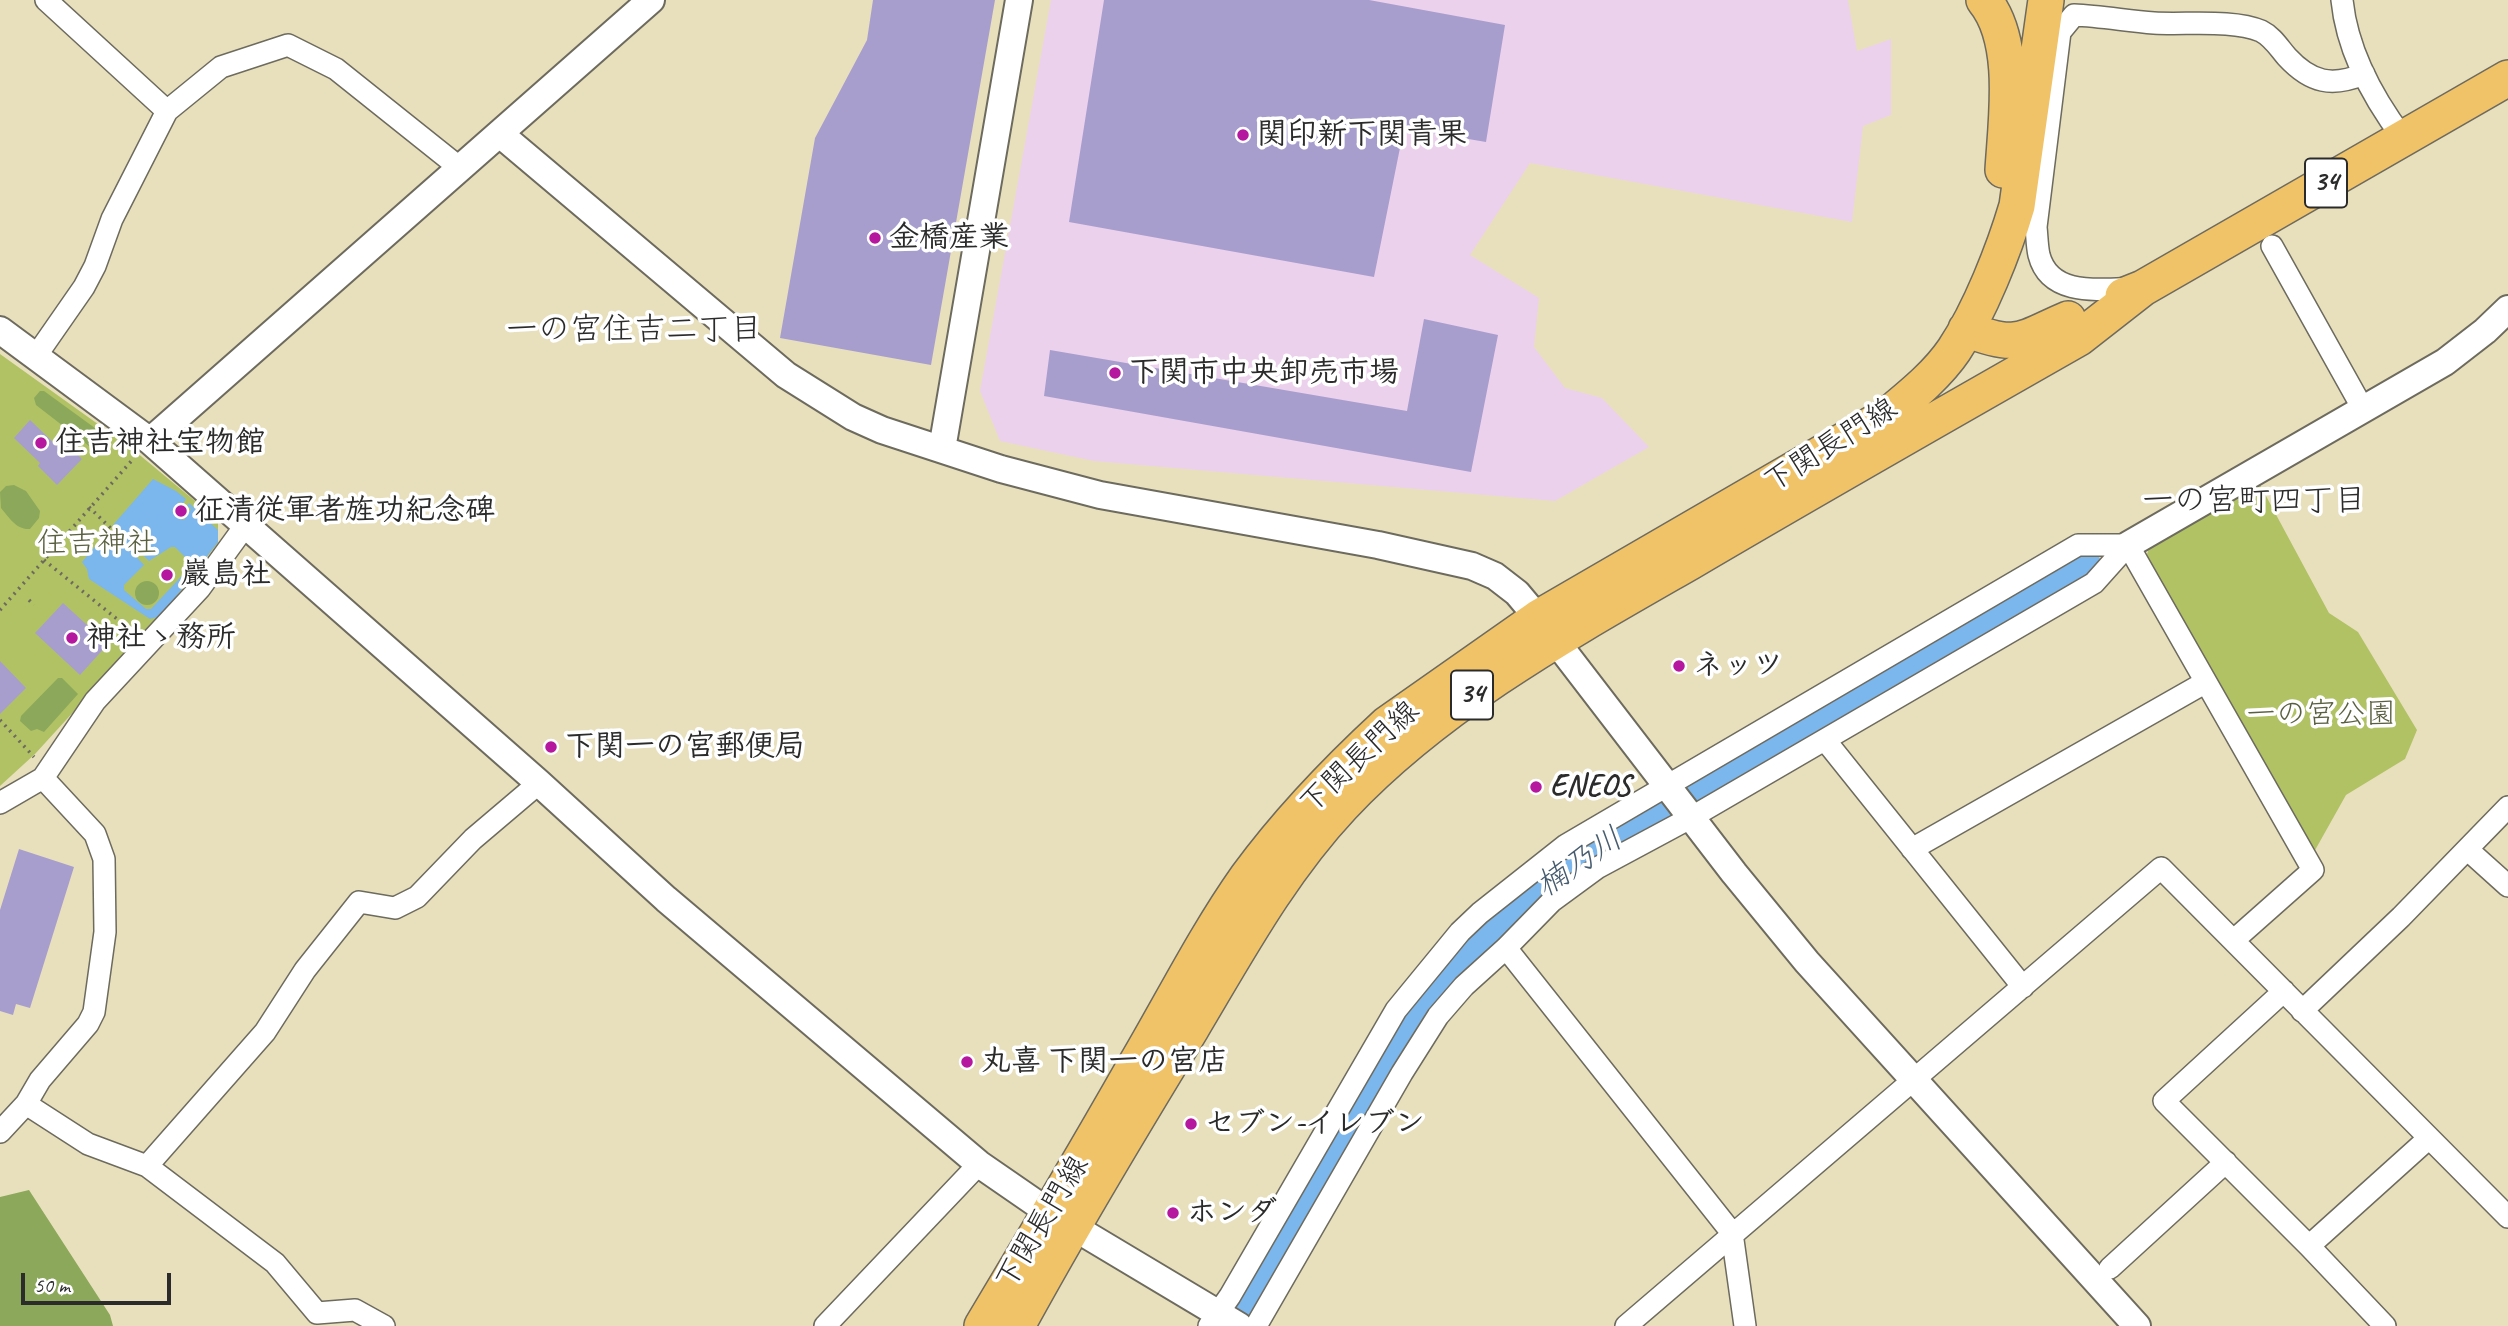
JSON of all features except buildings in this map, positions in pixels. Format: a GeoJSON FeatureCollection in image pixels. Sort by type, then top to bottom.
{"type":"FeatureCollection","features":[{"type":"Feature","properties":{"kind":"main road"},"geometry":{"type":"LineString","coordinates":[[1971,320],[2000,211],[2005,108],[2006,57],[1996,20],[1984,0]]}},
{"type":"Feature","properties":{"kind":"main road"},"geometry":{"type":"LineString","coordinates":[[1971,320],[2010,231],[2017,206],[2046,0]]}},
{"type":"Feature","properties":{"kind":"main road","name":"下関長門線"},"geometry":{"type":"LineString","coordinates":[[1017,1326],[1061,1219],[1199,954],[1247,878],[1283,831],[1387,724],[1546,629],[1888,415],[1939,369],[1971,320],[1989,338],[2008,341],[2027,339],[2143,288],[2508,78]]}},
{"type":"Feature","properties":{"kind":"main road","name":"下関長門線"},"geometry":{"type":"LineString","coordinates":[[1546,629],[1889,445],[2079,338],[2143,288]]}},
{"type":"Feature","properties":{"kind":"main road","name":"下関長門線"},"geometry":{"type":"LineString","coordinates":[[982,1326],[1061,1219]]}},
{"type":"Feature","properties":{"kind":"street"},"geometry":{"type":"LineString","coordinates":[[46,0],[167,111]]}},
{"type":"Feature","properties":{"kind":"street"},"geometry":{"type":"LineString","coordinates":[[144,447],[651,0]]}},
{"type":"Feature","properties":{"kind":"street"},"geometry":{"type":"LineString","coordinates":[[942,449],[1019,0]]}},
{"type":"Feature","properties":{"kind":"street"},"geometry":{"type":"LineString","coordinates":[[2342,0],[2349,42],[2364,74],[2403,138]]}},
{"type":"Feature","properties":{"kind":"street"},"geometry":{"type":"LineString","coordinates":[[2143,288],[2077,289],[2054,278],[2042,263],[2039,252],[2036,227],[2060,32],[2074,15],[2083,8],[2113,20],[2181,25],[2232,25],[2259,30],[2272,38],[2304,74],[2326,82],[2346,81],[2364,74]]}},
{"type":"Feature","properties":{"kind":"street"},"geometry":{"type":"LineString","coordinates":[[36,356],[84,287],[95,266],[112,219],[167,111],[221,67],[288,45],[336,69],[460,168]]}},
{"type":"Feature","properties":{"kind":"street"},"geometry":{"type":"LineString","coordinates":[[500,134],[786,375],[853,417],[882,430],[1001,469],[1100,495],[1378,545],[1472,566],[1495,576],[1517,593],[1734,873],[1807,962],[2137,1326]]}},
{"type":"Feature","properties":{"kind":"street"},"geometry":{"type":"LineString","coordinates":[[2272,246],[2363,409]]}},
{"type":"Feature","properties":{"kind":"street"},"geometry":{"type":"LineString","coordinates":[[1256,1326],[1402,1073],[1438,1016],[1464,986],[1552,901],[1597,868],[1825,740],[2094,583],[2128,545],[2445,362],[2508,309]]}},
{"type":"Feature","properties":{"kind":"street"},"geometry":{"type":"LineString","coordinates":[[0,330],[36,356],[144,447],[245,526],[539,783],[666,899],[979,1164],[1222,1320],[1230,1296],[1396,1010],[1460,932],[1519,880],[1566,845],[1669,788],[2078,545],[2128,545]]}},
{"type":"Feature","properties":{"kind":"street"},"geometry":{"type":"LineString","coordinates":[[0,803],[43,778],[94,701],[200,588],[245,526]]}},
{"type":"Feature","properties":{"kind":"street"},"geometry":{"type":"LineString","coordinates":[[2128,545],[2313,870],[2234,940]]}},
{"type":"Feature","properties":{"kind":"street"},"geometry":{"type":"LineString","coordinates":[[1912,849],[2206,682]]}},
{"type":"Feature","properties":{"kind":"street"},"geometry":{"type":"LineString","coordinates":[[1825,740],[2023,987]]}},
{"type":"Feature","properties":{"kind":"street"},"geometry":{"type":"LineString","coordinates":[[0,1132],[26,1104],[40,1080],[88,1024],[94,1012],[105,932],[104,859],[95,834],[43,778]]}},
{"type":"Feature","properties":{"kind":"street"},"geometry":{"type":"LineString","coordinates":[[147,1166],[265,1032],[304,970],[359,902],[395,908],[417,897],[473,839],[539,783]]}},
{"type":"Feature","properties":{"kind":"street"},"geometry":{"type":"LineString","coordinates":[[2302,1011],[2468,850],[2508,807]]}},
{"type":"Feature","properties":{"kind":"street"},"geometry":{"type":"LineString","coordinates":[[2468,850],[2508,886]]}},
{"type":"Feature","properties":{"kind":"street"},"geometry":{"type":"LineString","coordinates":[[1626,1326],[2161,868],[2508,1217]]}},
{"type":"Feature","properties":{"kind":"street"},"geometry":{"type":"LineString","coordinates":[[1506,948],[1732,1233],[1745,1326]]}},
{"type":"Feature","properties":{"kind":"street"},"geometry":{"type":"LineString","coordinates":[[2284,991],[2164,1101],[2385,1326]]}},
{"type":"Feature","properties":{"kind":"street"},"geometry":{"type":"LineString","coordinates":[[26,1104],[88,1144],[147,1166],[275,1263],[317,1313],[355,1310],[384,1326]]}},
{"type":"Feature","properties":{"kind":"street"},"geometry":{"type":"LineString","coordinates":[[2309,1246],[2429,1138]]}},
{"type":"Feature","properties":{"kind":"street"},"geometry":{"type":"LineString","coordinates":[[2110,1268],[2225,1162]]}},
{"type":"Feature","properties":{"kind":"street"},"geometry":{"type":"LineString","coordinates":[[825,1326],[979,1164]]}},
{"type":"Feature","properties":{"kind":"path"},"geometry":{"type":"LineString","coordinates":[[0,610],[144,447]]}},
{"type":"Feature","properties":{"kind":"path"},"geometry":{"type":"LineString","coordinates":[[89,507],[135,552]]}},
{"type":"Feature","properties":{"kind":"path"},"geometry":{"type":"LineString","coordinates":[[44,561],[147,643]]}},
{"type":"Feature","properties":{"kind":"path"},"geometry":{"type":"LineString","coordinates":[[29,600],[34,605]]}},
{"type":"Feature","properties":{"kind":"path"},"geometry":{"type":"LineString","coordinates":[[0,720],[25,747]]}},
{"type":"Feature","properties":{"kind":"shaded area"},"geometry":{"type":"Polygon","coordinates":[[[1051,0],[1848,0],[1857,51],[1891,39],[1891,115],[1863,126],[1852,222],[1530,163],[1470,255],[1539,298],[1534,347],[1565,388],[1602,398],[1649,447],[1555,501],[1094,461],[1000,441],[980,391],[1051,0]]]}},
{"type":"Feature","properties":{"kind":"green space","name":"住吉神社"},"geometry":{"type":"Polygon","coordinates":[[[0,354],[130,447],[218,520],[218,543],[160,617],[35,754],[0,786],[0,354]]]}},
{"type":"Feature","properties":{"kind":"green space"},"geometry":{"type":"Polygon","coordinates":[[[40,391],[44,391],[110,439],[111,442],[104,452],[98,453],[36,405],[34,398],[40,391]]]}},
{"type":"Feature","properties":{"kind":"green space","name":"一の宮公園"},"geometry":{"type":"Polygon","coordinates":[[[2259,483],[2329,613],[2358,632],[2417,730],[2405,759],[2346,795],[2314,852],[2150,567],[2147,554],[2150,546],[2237,499],[2243,491],[2259,483]]]}},
{"type":"Feature","properties":{"kind":"green space"},"geometry":{"type":"Polygon","coordinates":[[[14,485],[26,491],[40,511],[39,518],[30,529],[17,525],[1,508],[0,492],[6,486],[14,485]]]}},
{"type":"Feature","properties":{"kind":"green space"},"geometry":{"type":"Polygon","coordinates":[[[147,581],[156,584],[159,593],[156,602],[147,605],[138,602],[135,593],[138,584],[147,581]]]}},
{"type":"Feature","properties":{"kind":"green space"},"geometry":{"type":"Polygon","coordinates":[[[58,678],[62,678],[78,694],[44,732],[37,729],[31,731],[20,721],[21,716],[58,678]]]}},
{"type":"Feature","properties":{"kind":"green space"},"geometry":{"type":"Polygon","coordinates":[[[29,1190],[110,1315],[113,1326],[0,1326],[0,1197],[29,1190]]]}},
{"type":"Feature","properties":{"kind":"water"},"geometry":{"type":"Polygon","coordinates":[[[153,479],[186,499],[183,504],[179,502],[173,513],[184,520],[191,509],[187,506],[189,503],[218,530],[218,542],[161,616],[150,619],[89,579],[82,562],[109,530],[113,534],[117,530],[113,525],[153,479]],[[175,547],[149,561],[136,548],[132,552],[144,565],[124,585],[124,590],[146,609],[151,609],[190,567],[191,563],[175,547]]]}},
{"type":"Feature","properties":{"kind":"waterway","name":"楠乃川"},"geometry":{"type":"LineString","coordinates":[[1234,1326],[1411,1023],[1476,945],[1536,890],[1577,860],[2083,566]]}},
{"type":"Feature","properties":{"kind":"place","name":"関印新下関青果"},"geometry":{"type":"Point","coordinates":[1243,135]}},
{"type":"Feature","properties":{"kind":"place","name":"金橋産業"},"geometry":{"type":"Point","coordinates":[875,238]}},
{"type":"Feature","properties":{"kind":"place","name":"下関市中央卸売市場"},"geometry":{"type":"Point","coordinates":[1115,373]}},
{"type":"Feature","properties":{"kind":"place","name":"住吉神社宝物館"},"geometry":{"type":"Point","coordinates":[41,443]}},
{"type":"Feature","properties":{"kind":"place","name":"征清従軍者旌功紀念碑"},"geometry":{"type":"Point","coordinates":[181,511]}},
{"type":"Feature","properties":{"kind":"place","name":"巖島社"},"geometry":{"type":"Point","coordinates":[167,575]}},
{"type":"Feature","properties":{"kind":"place","name":"神社ゝ務所"},"geometry":{"type":"Point","coordinates":[72,638]}},
{"type":"Feature","properties":{"kind":"place","name":"ネッツ"},"geometry":{"type":"Point","coordinates":[1679,666]}},
{"type":"Feature","properties":{"kind":"place","name":"下関一の宮郵便局"},"geometry":{"type":"Point","coordinates":[551,747]}},
{"type":"Feature","properties":{"kind":"place","name":"ENEOS"},"geometry":{"type":"Point","coordinates":[1536,787]}},
{"type":"Feature","properties":{"kind":"place","name":"丸喜 下関一の宮店"},"geometry":{"type":"Point","coordinates":[967,1062]}},
{"type":"Feature","properties":{"kind":"place","name":"セブン-イレブン"},"geometry":{"type":"Point","coordinates":[1191,1124]}},
{"type":"Feature","properties":{"kind":"place","name":"ホンダ"},"geometry":{"type":"Point","coordinates":[1173,1213]}},
{"type":"Feature","properties":{"kind":"district","name":"一の宮住吉二丁目"},"geometry":{"type":"Point","coordinates":[634,331]}},
{"type":"Feature","properties":{"kind":"district","name":"一の宮町四丁目"},"geometry":{"type":"Point","coordinates":[2254,502]}}]}
